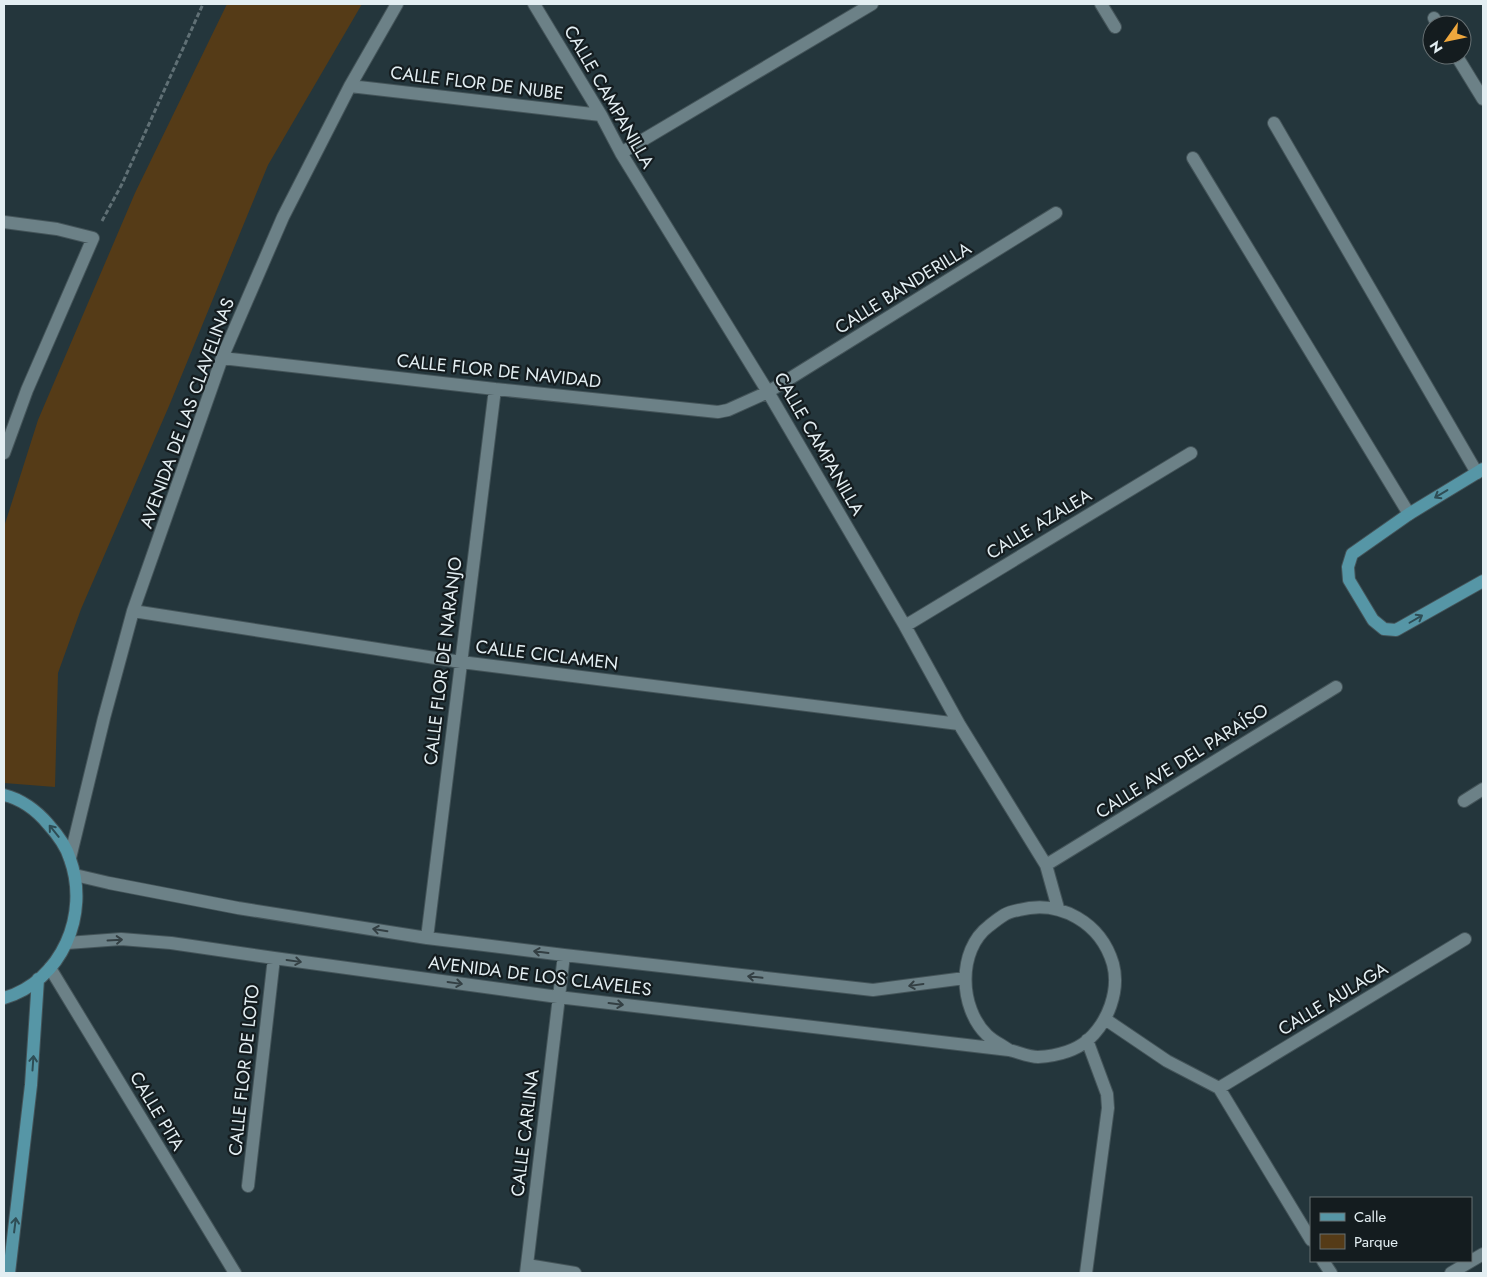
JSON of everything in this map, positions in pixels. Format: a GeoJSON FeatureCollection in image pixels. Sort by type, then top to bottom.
{"type":"FeatureCollection","features":[{"type":"Feature","properties":{"kind":"street","name":"AVENIDA DE LAS CLAVELINAS"},"geometry":{"type":"LineString","coordinates":[[70,858],[133,611],[222,358],[283,217],[350,86],[397,4]]}},
{"type":"Feature","properties":{"kind":"street","name":"CALLE CAMPANILLA"},"geometry":{"type":"LineString","coordinates":[[534,4],[601,115],[621,153],[768,392],[905,626],[958,724],[1046,865],[1058,908]]}},
{"type":"Feature","properties":{"kind":"street"},"geometry":{"type":"LineString","coordinates":[[621,153],[872,4]]}},
{"type":"Feature","properties":{"kind":"street"},"geometry":{"type":"LineString","coordinates":[[1101,4],[1115,27]]}},
{"type":"Feature","properties":{"kind":"street"},"geometry":{"type":"LineString","coordinates":[[1462,65],[1483,99]]}},
{"type":"Feature","properties":{"kind":"street","name":"CALLE FLOR DE NUBE"},"geometry":{"type":"LineString","coordinates":[[350,86],[601,115]]}},
{"type":"Feature","properties":{"kind":"street"},"geometry":{"type":"LineString","coordinates":[[1274,123],[1480,471],[1409,514],[1352,554],[1348,567],[1349,580],[1373,620],[1384,629],[1396,630],[1483,581]]}},
{"type":"Feature","properties":{"kind":"street"},"geometry":{"type":"LineString","coordinates":[[1193,158],[1409,514]]}},
{"type":"Feature","properties":{"kind":"street","name":"CALLE BANDERILLA"},"geometry":{"type":"LineString","coordinates":[[768,392],[1056,213]]}},
{"type":"Feature","properties":{"kind":"street"},"geometry":{"type":"LineString","coordinates":[[4,222],[57,229],[92,238],[27,390],[4,453]]}},
{"type":"Feature","properties":{"kind":"street","name":"CALLE FLOR DE NAVIDAD"},"geometry":{"type":"LineString","coordinates":[[222,358],[718,412],[728,410],[768,392]]}},
{"type":"Feature","properties":{"kind":"street","name":"CALLE FLOR DE NARANJO"},"geometry":{"type":"LineString","coordinates":[[427,938],[495,389]]}},
{"type":"Feature","properties":{"kind":"street","name":"CALLE AZALEA"},"geometry":{"type":"LineString","coordinates":[[905,626],[1191,453]]}},
{"type":"Feature","properties":{"kind":"street","name":"CALLE CICLAMEN"},"geometry":{"type":"LineString","coordinates":[[133,611],[461,662],[958,724]]}},
{"type":"Feature","properties":{"kind":"street","name":"CALLE AVE DEL PARAÍSO"},"geometry":{"type":"LineString","coordinates":[[1046,865],[1336,687]]}},
{"type":"Feature","properties":{"kind":"street"},"geometry":{"type":"LineString","coordinates":[[1464,801],[1483,789]]}},
{"type":"Feature","properties":{"kind":"street"},"geometry":{"type":"LineString","coordinates":[[4,794],[27,805],[43,818],[57,834],[70,858],[77,892],[73,926],[67,943],[50,968],[38,980],[4,998]]}},
{"type":"Feature","properties":{"kind":"street","name":"AVENIDA DE LOS CLAVELES"},"geometry":{"type":"LineString","coordinates":[[75,875],[238,908],[427,938],[564,955],[873,990],[964,978]]}},
{"type":"Feature","properties":{"kind":"street"},"geometry":{"type":"LineString","coordinates":[[1031,907],[1058,908],[1083,920],[1102,940],[1113,965],[1114,993],[1105,1019],[1087,1040],[1063,1053],[1036,1057],[1009,1050],[986,1034],[970,1008],[964,978],[970,952],[984,930],[1006,914],[1031,907]]}},
{"type":"Feature","properties":{"kind":"street","name":"AVENIDA DE LOS CLAVELES"},"geometry":{"type":"LineString","coordinates":[[67,943],[121,939],[171,943],[558,997],[1009,1050]]}},
{"type":"Feature","properties":{"kind":"street","name":"CALLE AULAGA"},"geometry":{"type":"LineString","coordinates":[[1219,1088],[1465,940]]}},
{"type":"Feature","properties":{"kind":"street","name":"CALLE CARLINA"},"geometry":{"type":"LineString","coordinates":[[526,1269],[564,955]]}},
{"type":"Feature","properties":{"kind":"street","name":"CALLE FLOR DE LOTO"},"geometry":{"type":"LineString","coordinates":[[248,1186],[274,958]]}},
{"type":"Feature","properties":{"kind":"street","name":"CALLE PITA"},"geometry":{"type":"LineString","coordinates":[[50,968],[235,1273]]}},
{"type":"Feature","properties":{"kind":"street"},"geometry":{"type":"LineString","coordinates":[[9,1273],[31,1085],[38,980]]}},
{"type":"Feature","properties":{"kind":"street"},"geometry":{"type":"LineString","coordinates":[[1105,1019],[1167,1061],[1219,1088],[1310,1238]]}},
{"type":"Feature","properties":{"kind":"street"},"geometry":{"type":"LineString","coordinates":[[1086,1273],[1108,1108],[1107,1094],[1087,1040]]}},
{"type":"Feature","properties":{"kind":"street"},"geometry":{"type":"LineString","coordinates":[[1472,1261],[1483,1254]]}},
{"type":"Feature","properties":{"kind":"street"},"geometry":{"type":"LineString","coordinates":[[1324,1262],[1331,1273]]}},
{"type":"Feature","properties":{"kind":"street"},"geometry":{"type":"LineString","coordinates":[[1451,1273],[1470,1262]]}},
{"type":"Feature","properties":{"kind":"street"},"geometry":{"type":"LineString","coordinates":[[526,1269],[575,1273]]}},
{"type":"Feature","properties":{"kind":"path"},"geometry":{"type":"LineString","coordinates":[[92,238],[122,184],[203,4]]}},
{"type":"Feature","properties":{"kind":"green space"},"geometry":{"type":"Polygon","coordinates":[[[227,4],[362,4],[268,165],[169,406],[81,609],[58,673],[55,787],[4,783],[4,527],[38,420],[135,193],[227,4]]]}}]}
